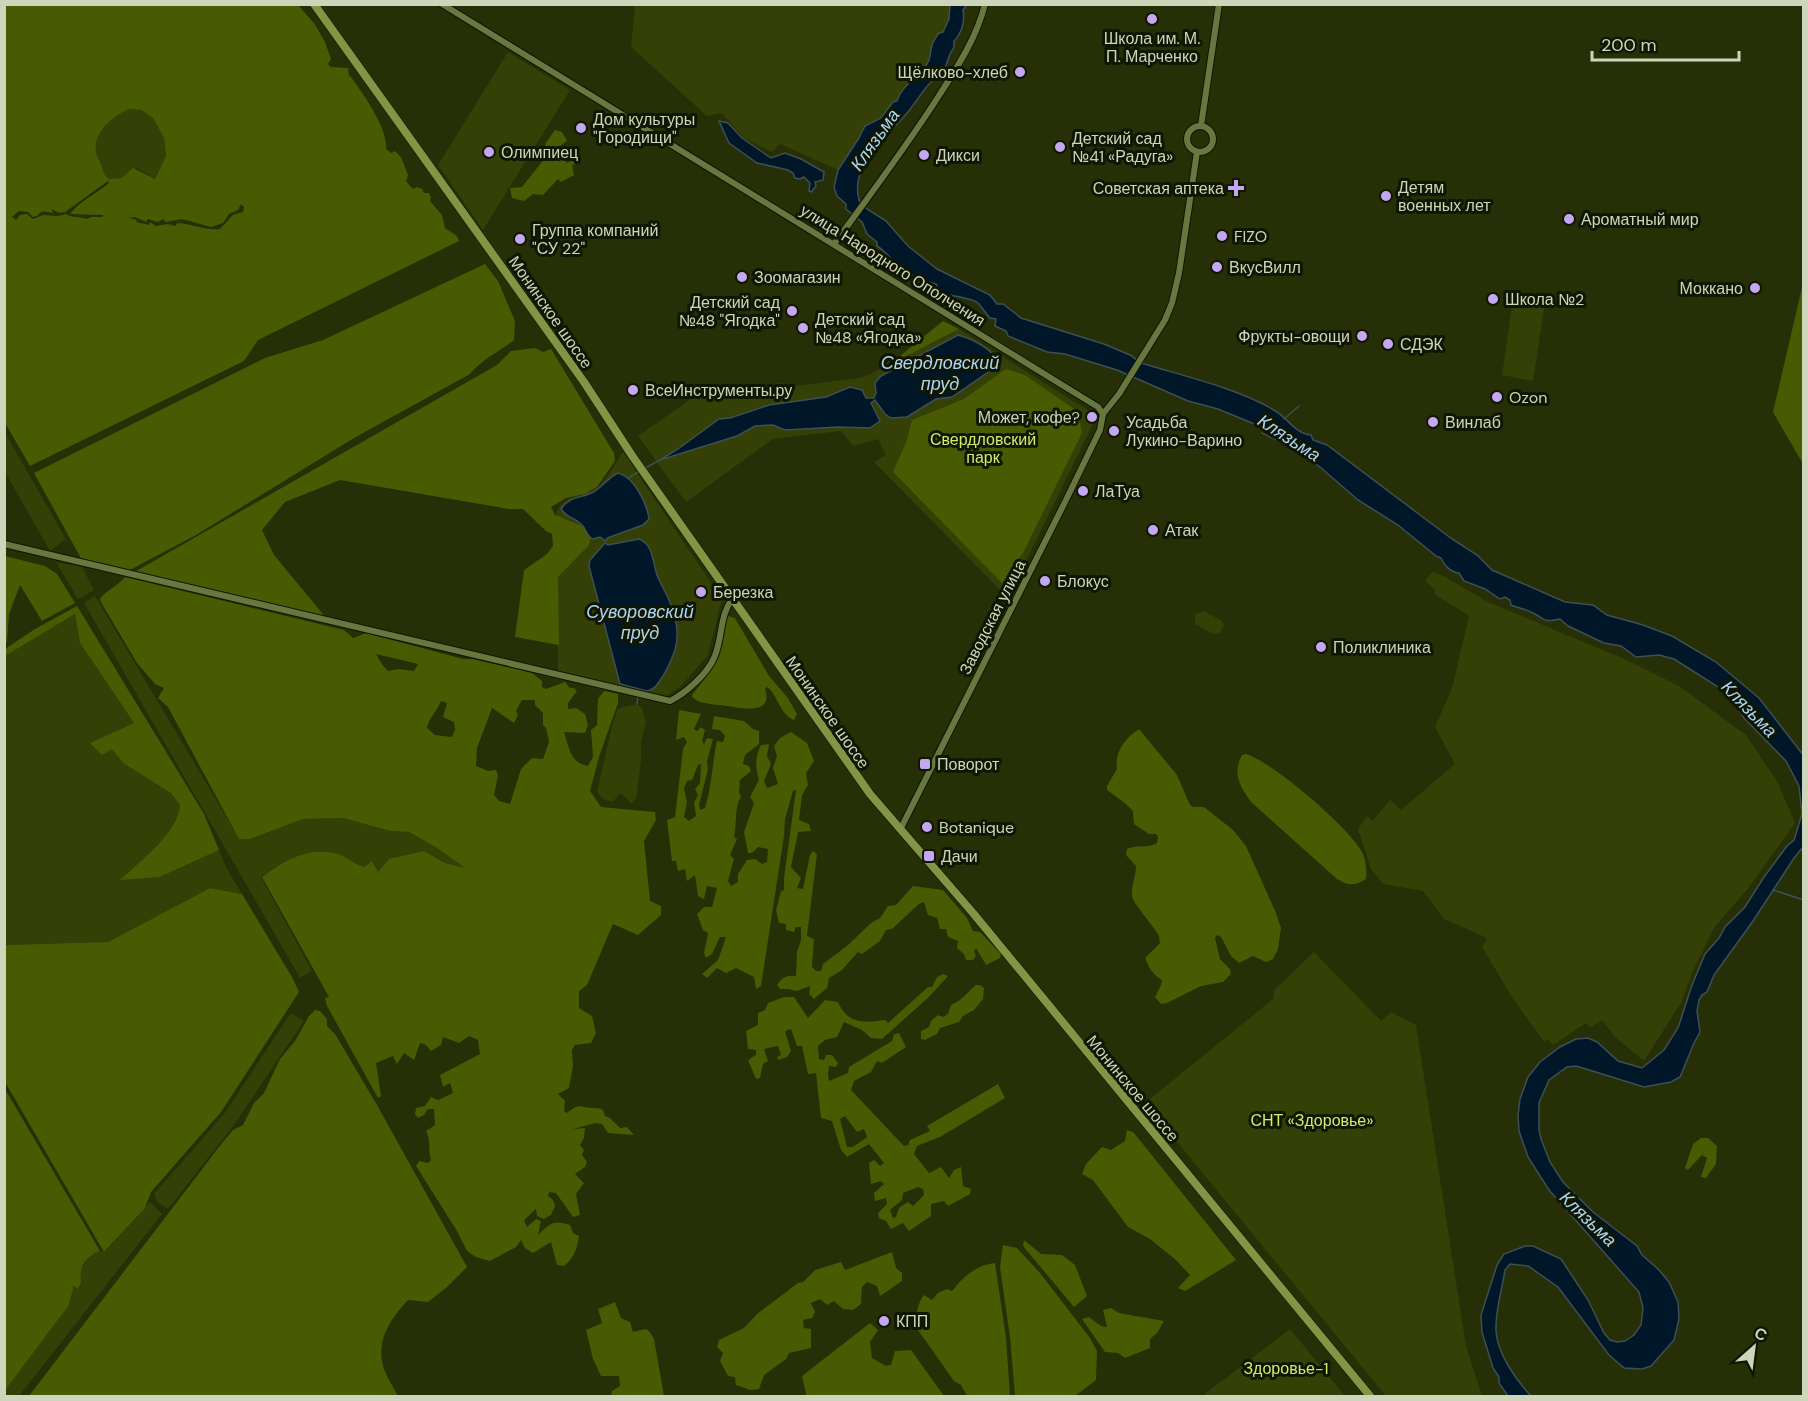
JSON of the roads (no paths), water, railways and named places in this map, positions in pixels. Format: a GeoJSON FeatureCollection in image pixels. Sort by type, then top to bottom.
{"type":"FeatureCollection","features":[{"type":"Feature","properties":{"kind":"main road","name":"Монинское шоссе"},"geometry":{"type":"LineString","coordinates":[[314,4],[584,382],[633,457],[870,794],[979,921],[1370,1396]]}},
{"type":"Feature","properties":{"kind":"street","name":"улица Народного Ополчения"},"geometry":{"type":"LineString","coordinates":[[442,4],[1098,407],[1103,414]]}},
{"type":"Feature","properties":{"kind":"street"},"geometry":{"type":"LineString","coordinates":[[834,244],[903,150],[954,73],[974,36],[985,4]]}},
{"type":"Feature","properties":{"kind":"street"},"geometry":{"type":"LineString","coordinates":[[1201,126],[1219,4]]}},
{"type":"Feature","properties":{"kind":"street"},"geometry":{"type":"LineString","coordinates":[[1197,152],[1209,148],[1212,141],[1211,133],[1201,126]]}},
{"type":"Feature","properties":{"kind":"street"},"geometry":{"type":"LineString","coordinates":[[1197,152],[1189,146],[1187,137],[1192,129],[1201,126]]}},
{"type":"Feature","properties":{"kind":"street"},"geometry":{"type":"LineString","coordinates":[[1103,414],[1119,394],[1165,320],[1176,290],[1197,152]]}},
{"type":"Feature","properties":{"kind":"street","name":"Заводская улица"},"geometry":{"type":"LineString","coordinates":[[900,830],[1065,502],[1100,430],[1103,414]]}},
{"type":"Feature","properties":{"kind":"street"},"geometry":{"type":"LineString","coordinates":[[4,544],[670,701],[688,688],[708,668],[714,658],[723,614],[732,599]]}},
{"type":"Feature","properties":{"kind":"water","name":"Клязьма"},"geometry":{"type":"Polygon","coordinates":[[[950,5],[967,5],[963,10],[961,31],[954,41],[954,47],[945,68],[937,69],[933,74],[934,79],[863,166],[858,192],[861,205],[886,221],[908,246],[937,269],[990,295],[997,304],[1003,304],[1021,318],[1104,344],[1130,355],[1141,363],[1246,396],[1277,412],[1296,429],[1311,435],[1313,440],[1327,445],[1452,539],[1477,555],[1492,570],[1565,602],[1593,605],[1607,615],[1672,636],[1716,662],[1759,698],[1804,756],[1803,847],[1714,975],[1707,992],[1699,1000],[1697,1011],[1700,1032],[1680,1077],[1671,1082],[1644,1087],[1576,1066],[1567,1067],[1549,1080],[1539,1103],[1541,1139],[1550,1162],[1563,1182],[1593,1212],[1637,1246],[1642,1255],[1669,1282],[1678,1302],[1679,1319],[1674,1340],[1651,1366],[1642,1369],[1624,1368],[1609,1355],[1558,1287],[1528,1266],[1510,1264],[1505,1270],[1498,1308],[1497,1339],[1508,1366],[1531,1396],[1508,1396],[1499,1383],[1499,1377],[1493,1368],[1482,1332],[1481,1315],[1497,1265],[1504,1254],[1525,1246],[1533,1246],[1561,1259],[1588,1300],[1604,1333],[1610,1340],[1625,1341],[1634,1335],[1641,1325],[1643,1308],[1639,1292],[1549,1190],[1528,1157],[1519,1131],[1520,1099],[1528,1077],[1540,1062],[1560,1047],[1576,1039],[1588,1038],[1597,1042],[1618,1061],[1642,1068],[1664,1050],[1678,1028],[1705,954],[1725,927],[1745,907],[1764,877],[1794,840],[1802,814],[1799,786],[1786,761],[1744,718],[1729,696],[1674,659],[1659,655],[1636,657],[1621,646],[1604,643],[1568,626],[1560,619],[1544,620],[1529,611],[1511,605],[1510,600],[1505,597],[1500,599],[1485,589],[1464,581],[1459,573],[1446,566],[1441,558],[1398,525],[1358,500],[1320,467],[1295,449],[1262,433],[1264,428],[1218,409],[1188,401],[1117,370],[1065,354],[1047,352],[1008,336],[1006,331],[995,326],[996,319],[990,318],[978,303],[940,293],[936,284],[910,274],[877,246],[877,242],[867,234],[862,222],[846,209],[846,204],[837,196],[834,187],[838,170],[865,126],[881,118],[927,64],[933,42],[939,33],[943,32],[949,19],[950,5]]]}},
{"type":"Feature","properties":{"kind":"water"},"geometry":{"type":"Polygon","coordinates":[[[719,121],[728,123],[742,138],[771,158],[785,153],[824,172],[823,180],[815,182],[816,186],[811,192],[809,191],[810,183],[804,177],[795,178],[788,170],[757,163],[729,143],[719,121]]]}},
{"type":"Feature","properties":{"kind":"water","name":"Свердловский пруд"},"geometry":{"type":"Polygon","coordinates":[[[958,335],[985,347],[998,360],[997,366],[952,397],[936,399],[907,417],[891,418],[885,414],[875,400],[871,403],[880,421],[870,428],[785,430],[773,425],[755,426],[737,436],[660,460],[719,419],[730,418],[769,405],[826,397],[850,387],[862,390],[866,398],[874,398],[875,383],[881,376],[958,335]]]}},
{"type":"Feature","properties":{"kind":"water"},"geometry":{"type":"Polygon","coordinates":[[[618,473],[624,475],[639,491],[649,519],[643,525],[607,538],[606,541],[600,537],[593,539],[583,526],[561,509],[568,501],[595,491],[618,473]]]}},
{"type":"Feature","properties":{"kind":"water","name":"Суворовский пруд"},"geometry":{"type":"Polygon","coordinates":[[[639,539],[650,549],[657,575],[674,615],[677,633],[675,650],[668,667],[653,689],[647,691],[620,684],[589,566],[590,560],[605,543],[608,545],[639,539]]]}},
{"type":"Feature","properties":{"kind":"waterway","name":"Клязьма"},"geometry":{"type":"LineString","coordinates":[[1284,419],[1299,406]]}},
{"type":"Feature","properties":{"kind":"waterway"},"geometry":{"type":"LineString","coordinates":[[647,467],[660,460]]}},
{"type":"Feature","properties":{"kind":"waterway"},"geometry":{"type":"LineString","coordinates":[[628,478],[638,472]]}},
{"type":"Feature","properties":{"kind":"waterway"},"geometry":{"type":"LineString","coordinates":[[637,704],[638,695]]}},
{"type":"Feature","properties":{"kind":"waterway"},"geometry":{"type":"LineString","coordinates":[[1773,890],[1804,900]]}},
{"type":"Feature","properties":{"kind":"place","name":"Школа им. М. П. Марченко"},"geometry":{"type":"Point","coordinates":[1152,19]}},
{"type":"Feature","properties":{"kind":"place","name":"Щёлково-хлеб"},"geometry":{"type":"Point","coordinates":[1020,72]}},
{"type":"Feature","properties":{"kind":"place","name":"Дом культуры \"Городищи\""},"geometry":{"type":"Point","coordinates":[581,128]}},
{"type":"Feature","properties":{"kind":"place","name":"Детский сад №41 «Радуга»"},"geometry":{"type":"Point","coordinates":[1060,147]}},
{"type":"Feature","properties":{"kind":"place","name":"Олимпиец"},"geometry":{"type":"Point","coordinates":[489,152]}},
{"type":"Feature","properties":{"kind":"place","name":"Дикси"},"geometry":{"type":"Point","coordinates":[924,155]}},
{"type":"Feature","properties":{"kind":"place","name":"Советская аптека"},"geometry":{"type":"Point","coordinates":[1236,188]}},
{"type":"Feature","properties":{"kind":"place","name":"Детям военных лет"},"geometry":{"type":"Point","coordinates":[1386,196]}},
{"type":"Feature","properties":{"kind":"place","name":"Ароматный мир"},"geometry":{"type":"Point","coordinates":[1569,219]}},
{"type":"Feature","properties":{"kind":"place","name":"FIZO"},"geometry":{"type":"Point","coordinates":[1222,236]}},
{"type":"Feature","properties":{"kind":"place","name":"Группа компаний \"СУ 22\""},"geometry":{"type":"Point","coordinates":[520,239]}},
{"type":"Feature","properties":{"kind":"place","name":"ВкусВилл"},"geometry":{"type":"Point","coordinates":[1217,267]}},
{"type":"Feature","properties":{"kind":"place","name":"Зоомагазин"},"geometry":{"type":"Point","coordinates":[742,277]}},
{"type":"Feature","properties":{"kind":"place","name":"Моккано"},"geometry":{"type":"Point","coordinates":[1755,288]}},
{"type":"Feature","properties":{"kind":"place","name":"Школа №2"},"geometry":{"type":"Point","coordinates":[1493,299]}},
{"type":"Feature","properties":{"kind":"place","name":"Детский сад №48 \"Ягодка\""},"geometry":{"type":"Point","coordinates":[792,311]}},
{"type":"Feature","properties":{"kind":"place","name":"Детский сад №48 «Ягодка»"},"geometry":{"type":"Point","coordinates":[803,328]}},
{"type":"Feature","properties":{"kind":"place","name":"Фрукты-овощи"},"geometry":{"type":"Point","coordinates":[1362,336]}},
{"type":"Feature","properties":{"kind":"place","name":"СДЭК"},"geometry":{"type":"Point","coordinates":[1388,344]}},
{"type":"Feature","properties":{"kind":"place","name":"ВсеИнструменты.ру"},"geometry":{"type":"Point","coordinates":[633,390]}},
{"type":"Feature","properties":{"kind":"place","name":"Ozon"},"geometry":{"type":"Point","coordinates":[1497,397]}},
{"type":"Feature","properties":{"kind":"place","name":"Может, кофе?"},"geometry":{"type":"Point","coordinates":[1092,417]}},
{"type":"Feature","properties":{"kind":"place","name":"Винлаб"},"geometry":{"type":"Point","coordinates":[1433,422]}},
{"type":"Feature","properties":{"kind":"place","name":"Усадьба Лукино-Варино"},"geometry":{"type":"Point","coordinates":[1114,431]}},
{"type":"Feature","properties":{"kind":"place","name":"ЛаТуа"},"geometry":{"type":"Point","coordinates":[1083,491]}},
{"type":"Feature","properties":{"kind":"place","name":"Атак"},"geometry":{"type":"Point","coordinates":[1153,530]}},
{"type":"Feature","properties":{"kind":"place","name":"Блокус"},"geometry":{"type":"Point","coordinates":[1045,581]}},
{"type":"Feature","properties":{"kind":"place","name":"Березка"},"geometry":{"type":"Point","coordinates":[701,592]}},
{"type":"Feature","properties":{"kind":"place","name":"Поликлиника"},"geometry":{"type":"Point","coordinates":[1321,647]}},
{"type":"Feature","properties":{"kind":"place","name":"Поворот"},"geometry":{"type":"Point","coordinates":[925,764]}},
{"type":"Feature","properties":{"kind":"place","name":"Botanique"},"geometry":{"type":"Point","coordinates":[927,827]}},
{"type":"Feature","properties":{"kind":"place","name":"Дачи"},"geometry":{"type":"Point","coordinates":[929,856]}},
{"type":"Feature","properties":{"kind":"place","name":"КПП"},"geometry":{"type":"Point","coordinates":[884,1321]}},
{"type":"Feature","properties":{"kind":"park label","name":"Свердловский парк"},"geometry":{"type":"Point","coordinates":[983,448]}},
{"type":"Feature","properties":{"kind":"park label","name":"СНТ «Здоровье»"},"geometry":{"type":"Point","coordinates":[1312,1120]}},
{"type":"Feature","properties":{"kind":"park label","name":"Здоровье-1"},"geometry":{"type":"Point","coordinates":[1286,1368]}}]}
